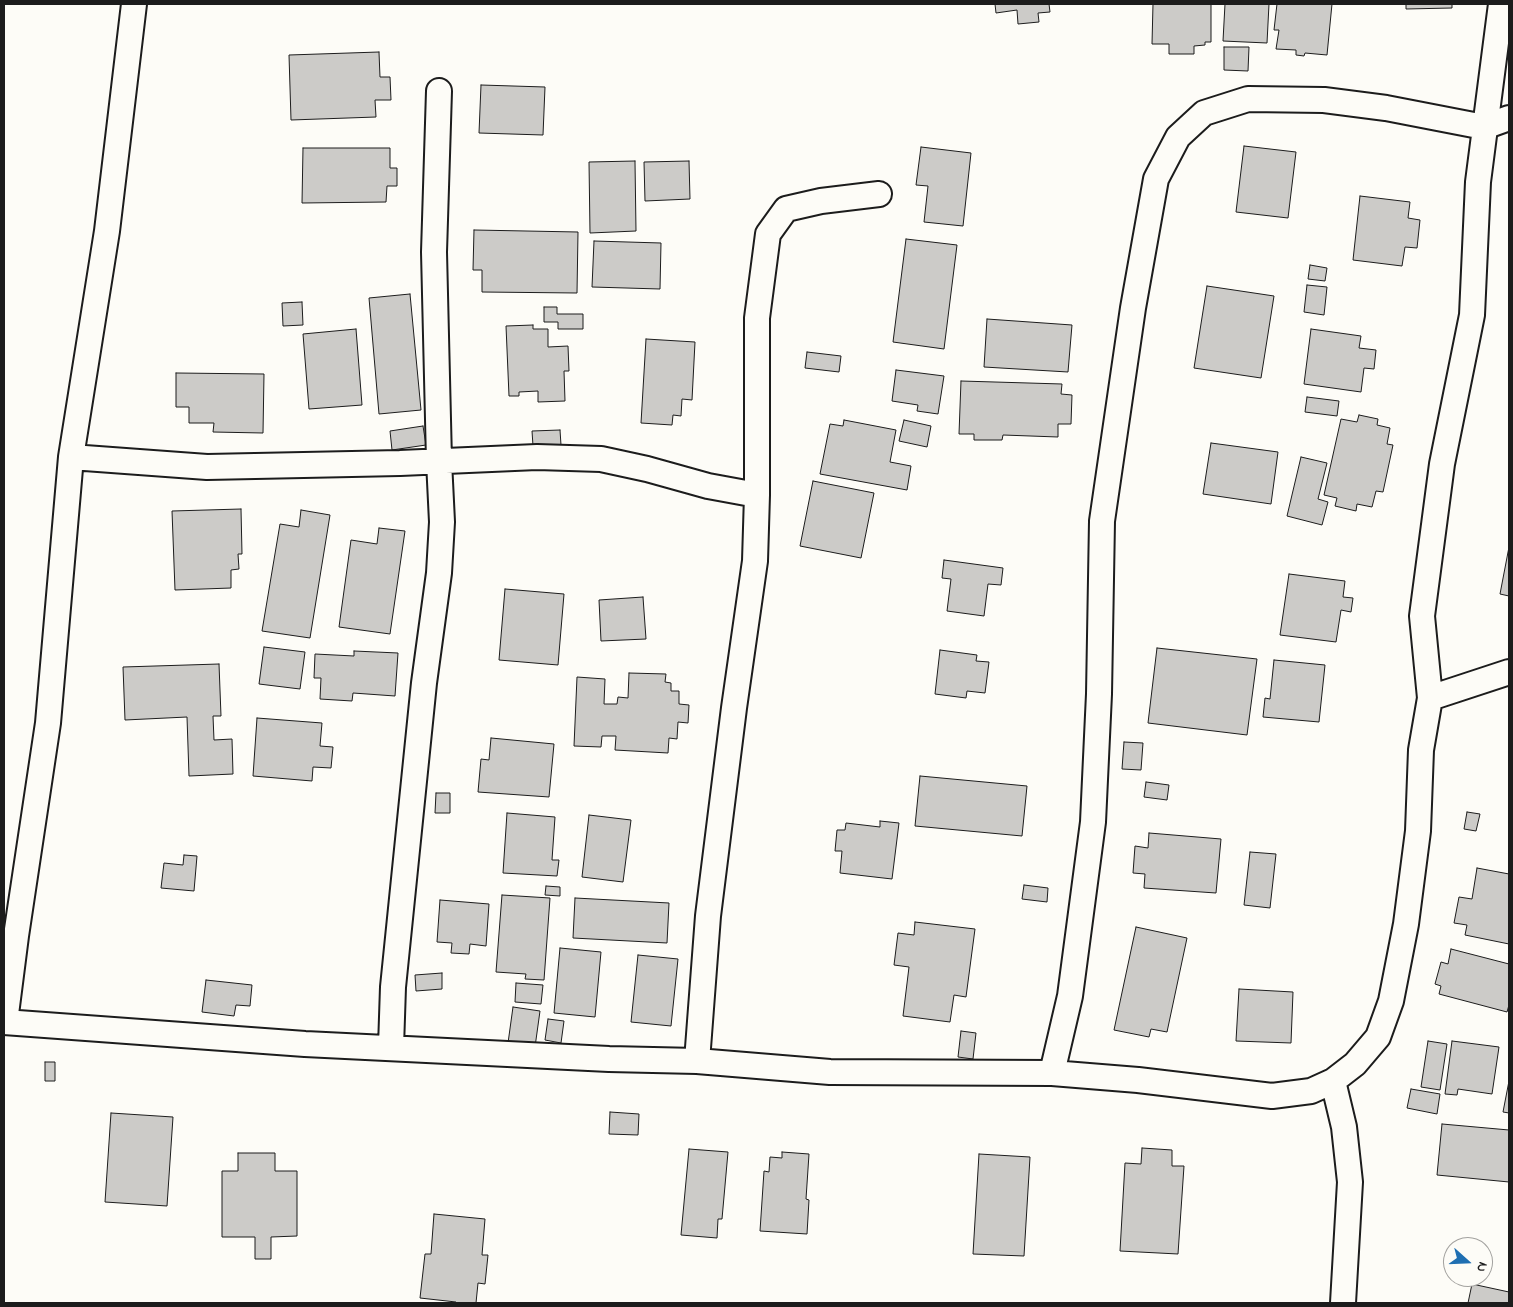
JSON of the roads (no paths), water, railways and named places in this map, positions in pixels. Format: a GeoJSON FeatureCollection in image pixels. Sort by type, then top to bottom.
{"type":"FeatureCollection","features":[{"type":"Feature","properties":{"kind":"street"},"geometry":{"type":"LineString","coordinates":[[134,4],[107,231],[71,457],[48,723],[5,1022],[305,1044],[609,1059],[697,1061],[830,1072],[1052,1073],[1138,1080],[1272,1096],[1311,1091],[1334,1081],[1355,1064],[1378,1037],[1390,1001],[1406,924],[1418,830],[1421,750],[1430,698],[1422,616],[1442,464],[1472,315],[1478,182],[1501,4]]}},
{"type":"Feature","properties":{"kind":"street"},"geometry":{"type":"LineString","coordinates":[[391,1047],[393,987],[423,693],[439,573],[442,522],[438,461],[434,252],[439,90]]}},
{"type":"Feature","properties":{"kind":"street"},"geometry":{"type":"LineString","coordinates":[[1052,1073],[1070,996],[1093,822],[1099,694],[1102,521],[1133,308],[1156,179],[1178,137],[1204,113],[1248,99],[1324,100],[1386,108],[1484,127],[1509,118]]}},
{"type":"Feature","properties":{"kind":"street"},"geometry":{"type":"LineString","coordinates":[[697,1061],[708,916],[734,708],[755,561],[758,495],[757,318],[768,234],[786,210],[821,201],[879,194]]}},
{"type":"Feature","properties":{"kind":"street"},"geometry":{"type":"LineString","coordinates":[[71,457],[207,467],[438,461],[537,456],[601,459],[647,469],[708,486],[758,495]]}},
{"type":"Feature","properties":{"kind":"street"},"geometry":{"type":"LineString","coordinates":[[1430,698],[1509,672]]}},
{"type":"Feature","properties":{"kind":"street"},"geometry":{"type":"LineString","coordinates":[[1334,1081],[1344,1127],[1350,1182],[1343,1303]]}}]}
